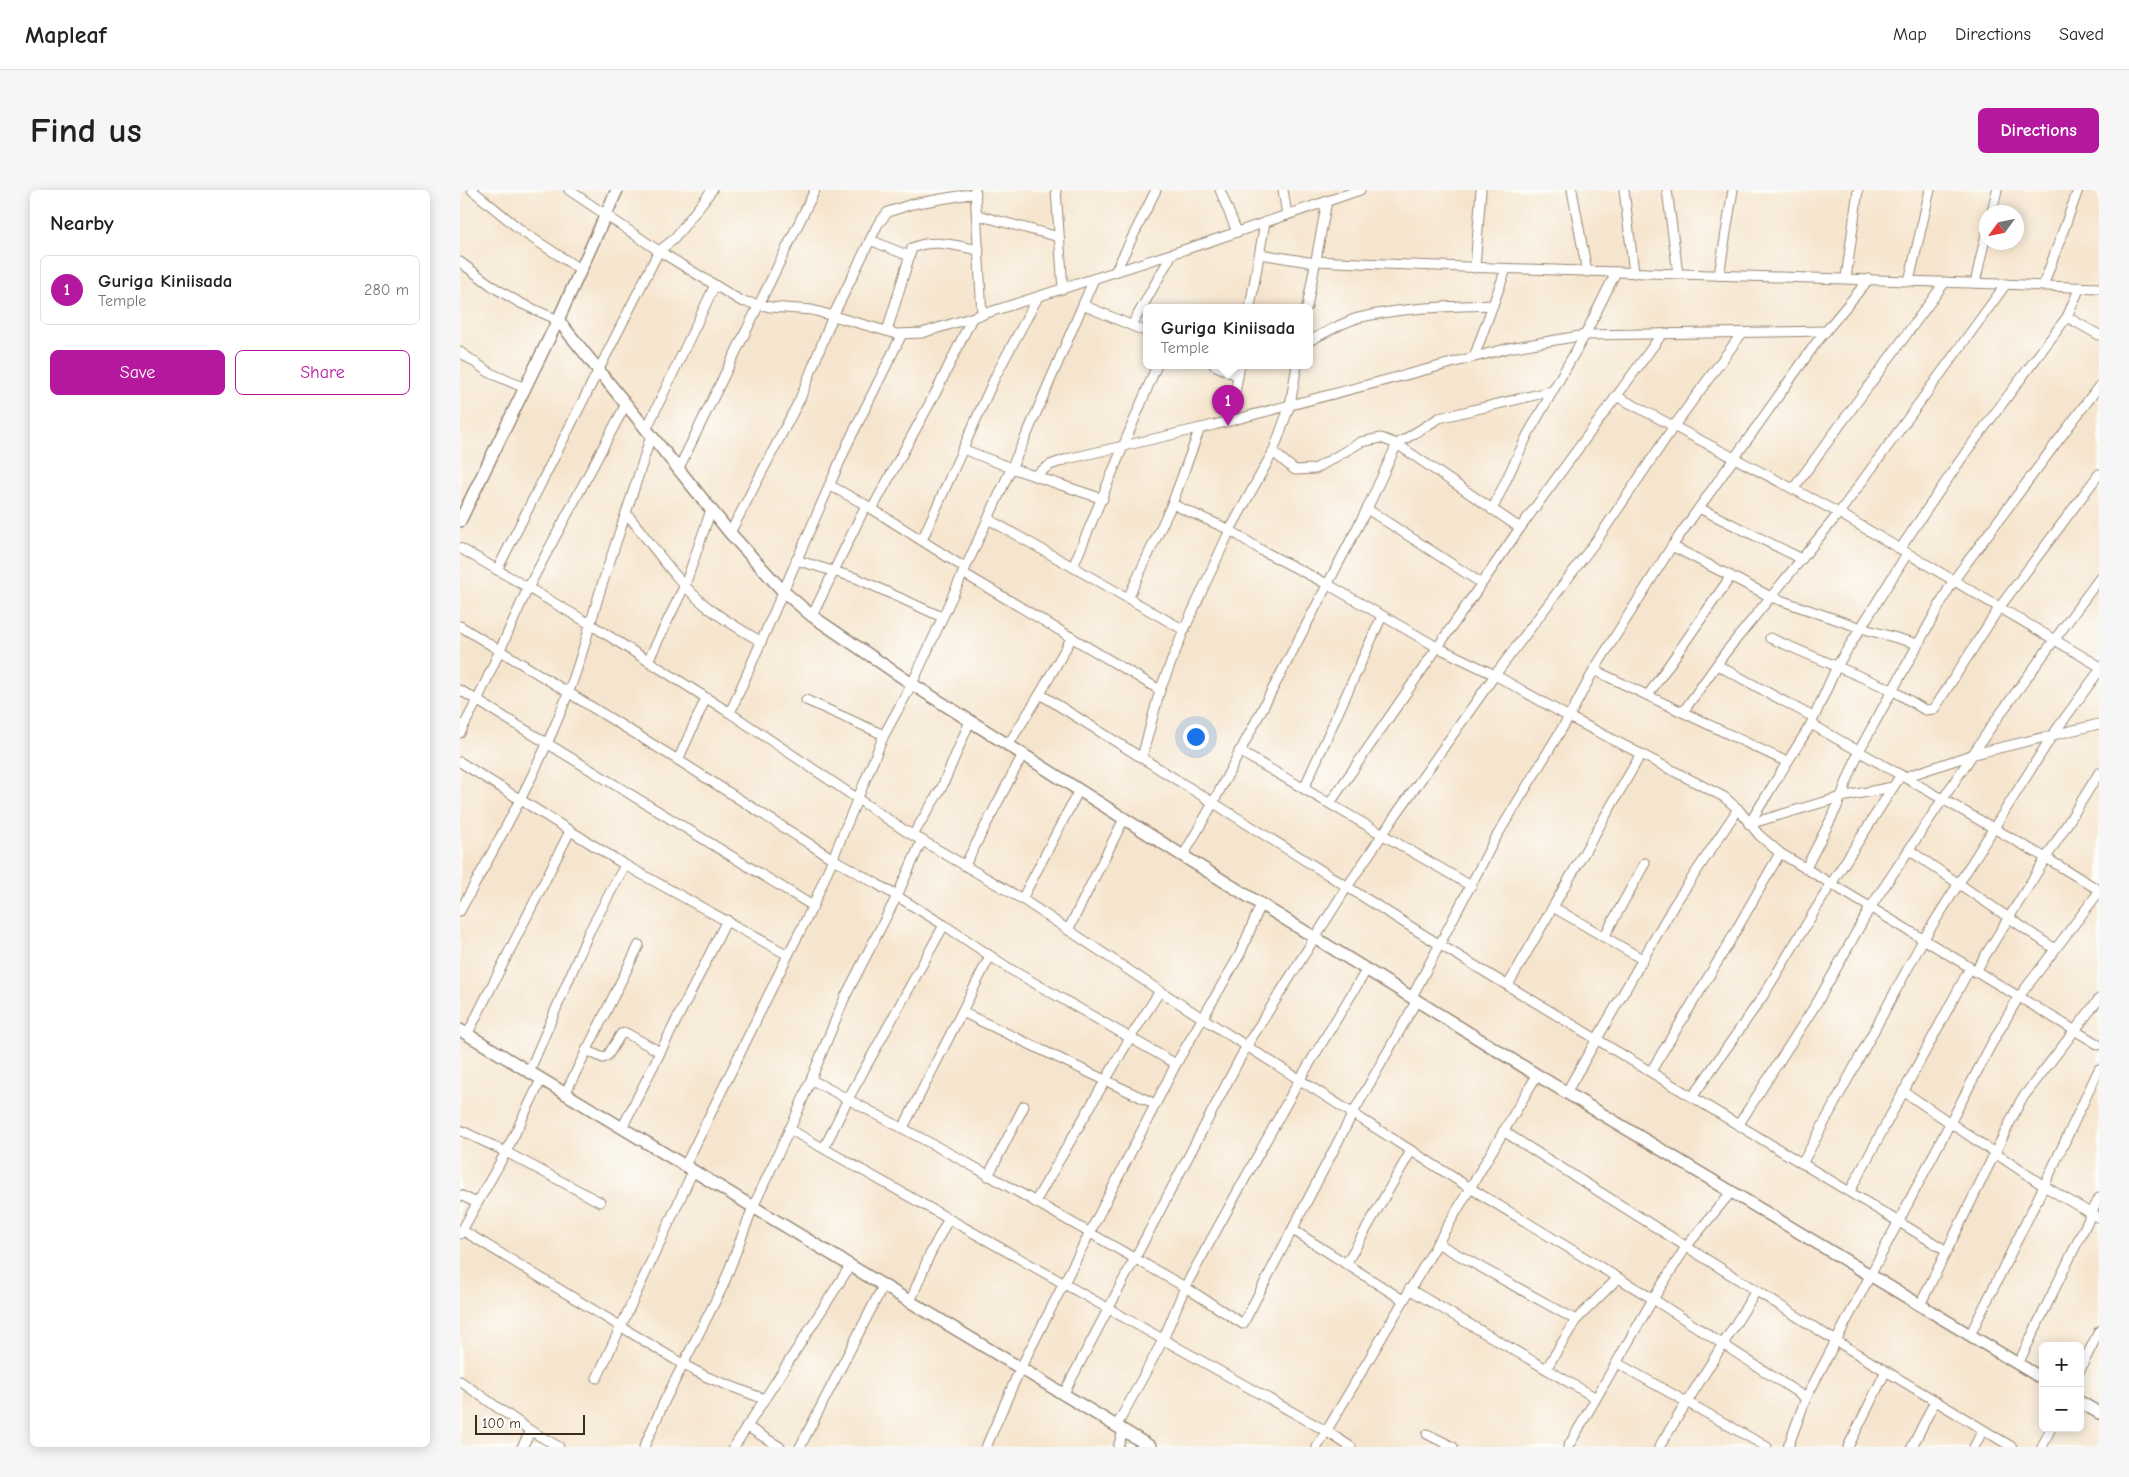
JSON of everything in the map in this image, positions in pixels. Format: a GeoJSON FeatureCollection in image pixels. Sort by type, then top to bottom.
{"type":"FeatureCollection","features":[{"type":"Feature","properties":{"kind":"street"},"geometry":{"type":"LineString","coordinates":[[472,190],[522,232],[581,270]]}},
{"type":"Feature","properties":{"kind":"street"},"geometry":{"type":"LineString","coordinates":[[570,190],[658,251],[741,301],[760,305],[812,310],[902,334],[922,333],[982,315],[1237,232],[1327,201],[1345,192],[1360,190]]}},
{"type":"Feature","properties":{"kind":"street"},"geometry":{"type":"LineString","coordinates":[[460,521],[558,320],[617,190]]}},
{"type":"Feature","properties":{"kind":"street"},"geometry":{"type":"LineString","coordinates":[[497,570],[658,251],[674,239],[712,190]]}},
{"type":"Feature","properties":{"kind":"street"},"geometry":{"type":"LineString","coordinates":[[678,470],[815,190]]}},
{"type":"Feature","properties":{"kind":"street"},"geometry":{"type":"LineString","coordinates":[[1056,190],[1063,289]]}},
{"type":"Feature","properties":{"kind":"street"},"geometry":{"type":"LineString","coordinates":[[1115,272],[1156,190]]}},
{"type":"Feature","properties":{"kind":"street"},"geometry":{"type":"LineString","coordinates":[[1220,190],[1237,232]]}},
{"type":"Feature","properties":{"kind":"street"},"geometry":{"type":"LineString","coordinates":[[1283,190],[1287,215]]}},
{"type":"Feature","properties":{"kind":"street"},"geometry":{"type":"LineString","coordinates":[[1475,268],[1481,190]]}},
{"type":"Feature","properties":{"kind":"street"},"geometry":{"type":"LineString","coordinates":[[1572,190],[1587,272]]}},
{"type":"Feature","properties":{"kind":"street"},"geometry":{"type":"LineString","coordinates":[[1624,190],[1634,273]]}},
{"type":"Feature","properties":{"kind":"street"},"geometry":{"type":"LineString","coordinates":[[1666,190],[1678,274]]}},
{"type":"Feature","properties":{"kind":"street"},"geometry":{"type":"LineString","coordinates":[[1719,275],[1733,190]]}},
{"type":"Feature","properties":{"kind":"street"},"geometry":{"type":"LineString","coordinates":[[1846,278],[1858,190]]}},
{"type":"Feature","properties":{"kind":"street"},"geometry":{"type":"LineString","coordinates":[[1909,281],[1930,190]]}},
{"type":"Feature","properties":{"kind":"street"},"geometry":{"type":"LineString","coordinates":[[1994,205],[1997,190]]}},
{"type":"Feature","properties":{"kind":"street"},"geometry":{"type":"LineString","coordinates":[[2043,286],[2078,190]]}},
{"type":"Feature","properties":{"kind":"street"},"geometry":{"type":"LineString","coordinates":[[730,533],[800,399],[833,316],[870,240],[878,224],[888,212],[912,204],[976,192],[982,315]]}},
{"type":"Feature","properties":{"kind":"street"},"geometry":{"type":"LineString","coordinates":[[1308,304],[1327,201]]}},
{"type":"Feature","properties":{"kind":"street"},"geometry":{"type":"LineString","coordinates":[[977,216],[1059,237]]}},
{"type":"Feature","properties":{"kind":"street"},"geometry":{"type":"LineString","coordinates":[[1251,304],[1265,222]]}},
{"type":"Feature","properties":{"kind":"street"},"geometry":{"type":"LineString","coordinates":[[870,240],[909,256]]}},
{"type":"Feature","properties":{"kind":"street"},"geometry":{"type":"LineString","coordinates":[[887,331],[912,248],[922,243],[937,243],[979,250]]}},
{"type":"Feature","properties":{"kind":"street"},"geometry":{"type":"LineString","coordinates":[[1975,283],[1982,250]]}},
{"type":"Feature","properties":{"kind":"street"},"geometry":{"type":"LineString","coordinates":[[1144,304],[1172,254]]}},
{"type":"Feature","properties":{"kind":"street"},"geometry":{"type":"LineString","coordinates":[[1260,254],[1315,262],[1587,272],[1846,278],[2099,288]]}},
{"type":"Feature","properties":{"kind":"street"},"geometry":{"type":"LineString","coordinates":[[460,262],[495,288],[558,320],[730,533],[782,590],[812,616],[912,684],[1183,856],[1537,1075],[1567,1091],[2039,1377]]}},
{"type":"Feature","properties":{"kind":"street"},"geometry":{"type":"LineString","coordinates":[[1474,357],[1506,269]]}},
{"type":"Feature","properties":{"kind":"street"},"geometry":{"type":"LineString","coordinates":[[1492,510],[1528,434],[1585,335],[1616,272]]}},
{"type":"Feature","properties":{"kind":"street"},"geometry":{"type":"LineString","coordinates":[[597,1378],[689,1168],[788,955],[813,906],[884,735],[912,684],[988,519],[1094,279]]}},
{"type":"Feature","properties":{"kind":"street"},"geometry":{"type":"LineString","coordinates":[[812,1080],[903,1128],[1035,1202],[1134,1260],[1185,1287],[1243,1324],[1415,999],[1471,886],[1500,832],[1569,717],[1594,670],[1672,546],[1826,331],[1869,279]]}},
{"type":"Feature","properties":{"kind":"street"},"geometry":{"type":"LineString","coordinates":[[1793,489],[1945,282]]}},
{"type":"Feature","properties":{"kind":"street"},"geometry":{"type":"LineString","coordinates":[[1683,712],[1717,665],[1838,513],[2006,284]]}},
{"type":"Feature","properties":{"kind":"street"},"geometry":{"type":"LineString","coordinates":[[460,911],[520,799],[547,744],[569,692],[627,514],[648,432],[715,285]]}},
{"type":"Feature","properties":{"kind":"street"},"geometry":{"type":"LineString","coordinates":[[1749,824],[1812,721],[1837,666],[1904,552],[1966,452],[2067,317],[2080,287]]}},
{"type":"Feature","properties":{"kind":"street"},"geometry":{"type":"LineString","coordinates":[[922,540],[996,376],[1038,297]]}},
{"type":"Feature","properties":{"kind":"street"},"geometry":{"type":"LineString","coordinates":[[1083,305],[1143,330]]}},
{"type":"Feature","properties":{"kind":"street"},"geometry":{"type":"LineString","coordinates":[[1132,325],[1143,305]]}},
{"type":"Feature","properties":{"kind":"street"},"geometry":{"type":"LineString","coordinates":[[1313,339],[1341,324],[1358,318],[1415,309],[1493,305]]}},
{"type":"Feature","properties":{"kind":"street"},"geometry":{"type":"LineString","coordinates":[[2067,317],[2099,336]]}},
{"type":"Feature","properties":{"kind":"street"},"geometry":{"type":"LineString","coordinates":[[812,616],[869,507],[937,390],[972,318]]}},
{"type":"Feature","properties":{"kind":"street"},"geometry":{"type":"LineString","coordinates":[[1034,476],[1050,465],[1067,459],[1230,421],[1508,348],[1585,335],[1826,331]]}},
{"type":"Feature","properties":{"kind":"street"},"geometry":{"type":"LineString","coordinates":[[1063,1395],[1247,1045],[1315,937],[1383,834],[1495,675],[1599,537],[1674,426],[1742,333]]}},
{"type":"Feature","properties":{"kind":"street"},"geometry":{"type":"LineString","coordinates":[[730,713],[829,485],[902,334]]}},
{"type":"Feature","properties":{"kind":"street"},"geometry":{"type":"LineString","coordinates":[[1330,803],[1481,583],[1662,334]]}},
{"type":"Feature","properties":{"kind":"street"},"geometry":{"type":"LineString","coordinates":[[460,352],[490,374],[524,388]]}},
{"type":"Feature","properties":{"kind":"street"},"geometry":{"type":"LineString","coordinates":[[1073,567],[1103,499],[1155,369]]}},
{"type":"Feature","properties":{"kind":"street"},"geometry":{"type":"LineString","coordinates":[[1223,369],[1238,376]]}},
{"type":"Feature","properties":{"kind":"street"},"geometry":{"type":"LineString","coordinates":[[1230,421],[1239,369]]}},
{"type":"Feature","properties":{"kind":"street"},"geometry":{"type":"LineString","coordinates":[[1142,757],[1160,690],[1184,630],[1230,530],[1273,452],[1290,405],[1296,369]]}},
{"type":"Feature","properties":{"kind":"street"},"geometry":{"type":"LineString","coordinates":[[1806,868],[1841,798],[1859,751],[1953,581],[2099,386]]}},
{"type":"Feature","properties":{"kind":"street"},"geometry":{"type":"LineString","coordinates":[[1183,856],[1213,803],[1367,509],[1397,444],[1439,418],[1552,391]]}},
{"type":"Feature","properties":{"kind":"street"},"geometry":{"type":"LineString","coordinates":[[1616,396],[1838,513],[2099,666]]}},
{"type":"Feature","properties":{"kind":"street"},"geometry":{"type":"LineString","coordinates":[[460,733],[477,701],[528,588],[626,404]]}},
{"type":"Feature","properties":{"kind":"street"},"geometry":{"type":"LineString","coordinates":[[1128,598],[1172,504],[1200,428]]}},
{"type":"Feature","properties":{"kind":"street"},"geometry":{"type":"LineString","coordinates":[[1273,452],[1295,470],[1315,469],[1361,442],[1381,438],[1397,444],[1520,528]]}},
{"type":"Feature","properties":{"kind":"street"},"geometry":{"type":"LineString","coordinates":[[963,448],[1011,468],[1103,499]]}},
{"type":"Feature","properties":{"kind":"street"},"geometry":{"type":"LineString","coordinates":[[1770,638],[1892,690],[1925,710],[1934,709],[1999,608],[2099,474]]}},
{"type":"Feature","properties":{"kind":"street"},"geometry":{"type":"LineString","coordinates":[[829,485],[869,507],[922,540],[964,570],[1160,690]]}},
{"type":"Feature","properties":{"kind":"street"},"geometry":{"type":"LineString","coordinates":[[1172,504],[1230,530],[1261,550],[1327,584],[1437,647],[1495,675],[1569,717],[1724,797],[1780,853],[2018,998],[2099,1045]]}},
{"type":"Feature","properties":{"kind":"street"},"geometry":{"type":"LineString","coordinates":[[1699,508],[1802,559]]}},
{"type":"Feature","properties":{"kind":"street"},"geometry":{"type":"LineString","coordinates":[[1367,509],[1481,583]]}},
{"type":"Feature","properties":{"kind":"street"},"geometry":{"type":"LineString","coordinates":[[648,661],[685,584],[711,510]]}},
{"type":"Feature","properties":{"kind":"street"},"geometry":{"type":"LineString","coordinates":[[627,514],[704,604],[730,624],[760,641]]}},
{"type":"Feature","properties":{"kind":"street"},"geometry":{"type":"LineString","coordinates":[[988,519],[1184,630]]}},
{"type":"Feature","properties":{"kind":"street"},"geometry":{"type":"LineString","coordinates":[[1672,546],[1772,597],[1861,628],[1918,644]]}},
{"type":"Feature","properties":{"kind":"street"},"geometry":{"type":"LineString","coordinates":[[460,548],[590,624],[730,713],[913,835],[1022,899],[1160,991],[1411,1151],[1618,1278],[1806,1398]]}},
{"type":"Feature","properties":{"kind":"street"},"geometry":{"type":"LineString","coordinates":[[796,560],[856,578],[942,617]]}},
{"type":"Feature","properties":{"kind":"street"},"geometry":{"type":"LineString","coordinates":[[1648,695],[1731,576]]}},
{"type":"Feature","properties":{"kind":"street"},"geometry":{"type":"LineString","coordinates":[[1739,1124],[1818,1001],[1870,908],[2054,639],[2099,579]]}},
{"type":"Feature","properties":{"kind":"street"},"geometry":{"type":"LineString","coordinates":[[1304,788],[1382,616]]}},
{"type":"Feature","properties":{"kind":"street"},"geometry":{"type":"LineString","coordinates":[[460,626],[678,760],[833,860],[897,896],[990,956],[1176,1064]]}},
{"type":"Feature","properties":{"kind":"street"},"geometry":{"type":"LineString","coordinates":[[1008,745],[1040,694],[1072,637]]}},
{"type":"Feature","properties":{"kind":"street"},"geometry":{"type":"LineString","coordinates":[[1717,665],[1859,751],[1993,827],[2099,891],[2018,998],[1950,1122],[1806,1398],[1788,1447]]}},
{"type":"Feature","properties":{"kind":"street"},"geometry":{"type":"LineString","coordinates":[[1594,670],[1787,762]]}},
{"type":"Feature","properties":{"kind":"street"},"geometry":{"type":"LineString","coordinates":[[1803,1162],[1922,940],[2052,736],[2099,671]]}},
{"type":"Feature","properties":{"kind":"street"},"geometry":{"type":"LineString","coordinates":[[460,690],[813,906]]}},
{"type":"Feature","properties":{"kind":"street"},"geometry":{"type":"LineString","coordinates":[[1040,694],[1441,945],[1598,1038],[1947,1251]]}},
{"type":"Feature","properties":{"kind":"street"},"geometry":{"type":"LineString","coordinates":[[678,760],[706,698]]}},
{"type":"Feature","properties":{"kind":"street"},"geometry":{"type":"LineString","coordinates":[[806,700],[884,735]]}},
{"type":"Feature","properties":{"kind":"street"},"geometry":{"type":"LineString","coordinates":[[913,835],[942,787],[970,721]]}},
{"type":"Feature","properties":{"kind":"street"},"geometry":{"type":"LineString","coordinates":[[1693,1096],[1763,996],[1831,884],[1893,787],[1903,776],[1974,754],[2099,724]]}},
{"type":"Feature","properties":{"kind":"street"},"geometry":{"type":"LineString","coordinates":[[1239,751],[1471,886]]}},
{"type":"Feature","properties":{"kind":"street"},"geometry":{"type":"LineString","coordinates":[[964,865],[1023,754]]}},
{"type":"Feature","properties":{"kind":"street"},"geometry":{"type":"LineString","coordinates":[[1508,985],[1641,754]]}},
{"type":"Feature","properties":{"kind":"street"},"geometry":{"type":"LineString","coordinates":[[460,775],[463,764],[626,865],[788,955]]}},
{"type":"Feature","properties":{"kind":"street"},"geometry":{"type":"LineString","coordinates":[[1850,1191],[1972,970],[2009,917],[2099,773]]}},
{"type":"Feature","properties":{"kind":"street"},"geometry":{"type":"LineString","coordinates":[[1749,824],[1841,798],[1893,787]]}},
{"type":"Feature","properties":{"kind":"street"},"geometry":{"type":"LineString","coordinates":[[1022,899],[1080,790]]}},
{"type":"Feature","properties":{"kind":"street"},"geometry":{"type":"LineString","coordinates":[[1567,1091],[1674,905],[1738,809]]}},
{"type":"Feature","properties":{"kind":"street"},"geometry":{"type":"LineString","coordinates":[[1068,930],[1124,819]]}},
{"type":"Feature","properties":{"kind":"street"},"geometry":{"type":"LineString","coordinates":[[570,831],[464,1032],[1151,1447]]}},
{"type":"Feature","properties":{"kind":"street"},"geometry":{"type":"LineString","coordinates":[[644,1447],[665,1400],[723,1286],[753,1207],[812,1080],[845,997],[897,896],[922,840]]}},
{"type":"Feature","properties":{"kind":"street"},"geometry":{"type":"LineString","coordinates":[[1909,850],[2055,949]]}},
{"type":"Feature","properties":{"kind":"street"},"geometry":{"type":"LineString","coordinates":[[1651,1071],[1726,948],[1780,853]]}},
{"type":"Feature","properties":{"kind":"street"},"geometry":{"type":"LineString","coordinates":[[1604,937],[1645,863]]}},
{"type":"Feature","properties":{"kind":"street"},"geometry":{"type":"LineString","coordinates":[[529,1072],[590,932],[626,865]]}},
{"type":"Feature","properties":{"kind":"street"},"geometry":{"type":"LineString","coordinates":[[986,1447],[1020,1369],[1088,1233],[1176,1064],[1240,954],[1261,904]]}},
{"type":"Feature","properties":{"kind":"street"},"geometry":{"type":"LineString","coordinates":[[1553,907],[1642,959]]}},
{"type":"Feature","properties":{"kind":"street"},"geometry":{"type":"LineString","coordinates":[[622,1128],[727,920]]}},
{"type":"Feature","properties":{"kind":"street"},"geometry":{"type":"LineString","coordinates":[[824,1148],[848,1099],[944,925]]}},
{"type":"Feature","properties":{"kind":"street"},"geometry":{"type":"LineString","coordinates":[[564,1094],[639,945]]}},
{"type":"Feature","properties":{"kind":"street"},"geometry":{"type":"LineString","coordinates":[[903,1128],[990,956]]}},
{"type":"Feature","properties":{"kind":"street"},"geometry":{"type":"LineString","coordinates":[[1118,1447],[1120,1429],[1163,1340],[1185,1287],[1300,1079],[1367,969]]}},
{"type":"Feature","properties":{"kind":"street"},"geometry":{"type":"LineString","coordinates":[[1035,1202],[1130,1038],[1160,991]]}},
{"type":"Feature","properties":{"kind":"street"},"geometry":{"type":"LineString","coordinates":[[1920,1305],[2021,1100],[2073,1030],[2099,999]]}},
{"type":"Feature","properties":{"kind":"street"},"geometry":{"type":"LineString","coordinates":[[962,1012],[1155,1104]]}},
{"type":"Feature","properties":{"kind":"street"},"geometry":{"type":"LineString","coordinates":[[586,1050],[604,1058],[608,1055],[621,1034],[626,1034],[660,1052]]}},
{"type":"Feature","properties":{"kind":"street"},"geometry":{"type":"LineString","coordinates":[[1970,1335],[2044,1186],[2099,1069]]}},
{"type":"Feature","properties":{"kind":"street"},"geometry":{"type":"LineString","coordinates":[[1317,1447],[1537,1075]]}},
{"type":"Feature","properties":{"kind":"street"},"geometry":{"type":"LineString","coordinates":[[541,1080],[506,1152],[461,1232],[684,1365],[707,1377],[764,1399]]}},
{"type":"Feature","properties":{"kind":"street"},"geometry":{"type":"LineString","coordinates":[[1904,1091],[2044,1186],[2095,1216]]}},
{"type":"Feature","properties":{"kind":"street"},"geometry":{"type":"LineString","coordinates":[[988,1176],[1024,1106]]}},
{"type":"Feature","properties":{"kind":"street"},"geometry":{"type":"LineString","coordinates":[[789,1129],[1326,1431],[1351,1447]]}},
{"type":"Feature","properties":{"kind":"street"},"geometry":{"type":"LineString","coordinates":[[460,1130],[600,1202]]}},
{"type":"Feature","properties":{"kind":"street"},"geometry":{"type":"LineString","coordinates":[[1503,1131],[1836,1341],[2012,1447]]}},
{"type":"Feature","properties":{"kind":"street"},"geometry":{"type":"LineString","coordinates":[[1346,1264],[1411,1151]]}},
{"type":"Feature","properties":{"kind":"street"},"geometry":{"type":"LineString","coordinates":[[1568,1447],[1686,1247],[1732,1192]]}},
{"type":"Feature","properties":{"kind":"street"},"geometry":{"type":"LineString","coordinates":[[460,1195],[477,1203]]}},
{"type":"Feature","properties":{"kind":"street"},"geometry":{"type":"LineString","coordinates":[[2018,1364],[2095,1216],[2099,1198]]}},
{"type":"Feature","properties":{"kind":"street"},"geometry":{"type":"LineString","coordinates":[[910,1302],[929,1256],[948,1220]]}},
{"type":"Feature","properties":{"kind":"street"},"geometry":{"type":"LineString","coordinates":[[1293,1230],[1403,1300]]}},
{"type":"Feature","properties":{"kind":"street"},"geometry":{"type":"LineString","coordinates":[[1437,1243],[1576,1320]]}},
{"type":"Feature","properties":{"kind":"street"},"geometry":{"type":"LineString","coordinates":[[734,1447],[850,1266]]}},
{"type":"Feature","properties":{"kind":"street"},"geometry":{"type":"LineString","coordinates":[[1546,1369],[1576,1320],[1618,1278]]}},
{"type":"Feature","properties":{"kind":"street"},"geometry":{"type":"LineString","coordinates":[[800,1447],[883,1286]]}},
{"type":"Feature","properties":{"kind":"street"},"geometry":{"type":"LineString","coordinates":[[1410,1290],[1596,1398]]}},
{"type":"Feature","properties":{"kind":"street"},"geometry":{"type":"LineString","coordinates":[[1659,1447],[1756,1291]]}},
{"type":"Feature","properties":{"kind":"street"},"geometry":{"type":"LineString","coordinates":[[2084,1362],[2099,1331]]}},
{"type":"Feature","properties":{"kind":"street"},"geometry":{"type":"LineString","coordinates":[[1617,1363],[1767,1447]]}},
{"type":"Feature","properties":{"kind":"street"},"geometry":{"type":"LineString","coordinates":[[1848,1447],[1886,1371]]}},
{"type":"Feature","properties":{"kind":"street"},"geometry":{"type":"LineString","coordinates":[[460,1381],[531,1431],[559,1447]]}},
{"type":"Feature","properties":{"kind":"street"},"geometry":{"type":"LineString","coordinates":[[1912,1447],[1935,1401]]}},
{"type":"Feature","properties":{"kind":"street"},"geometry":{"type":"LineString","coordinates":[[2084,1405],[2099,1414]]}},
{"type":"Feature","properties":{"kind":"street"},"geometry":{"type":"LineString","coordinates":[[746,1426],[780,1447]]}},
{"type":"Feature","properties":{"kind":"street"},"geometry":{"type":"LineString","coordinates":[[1974,1447],[1983,1430]]}},
{"type":"Feature","properties":{"kind":"street"},"geometry":{"type":"LineString","coordinates":[[522,1447],[531,1431]]}},
{"type":"Feature","properties":{"kind":"street"},"geometry":{"type":"LineString","coordinates":[[2042,1447],[2049,1432]]}},
{"type":"Feature","properties":{"kind":"street"},"geometry":{"type":"LineString","coordinates":[[1427,1434],[1453,1447]]}},
{"type":"Feature","properties":{"kind":"place","name":"Guriga Kiniisada"},"geometry":{"type":"Point","coordinates":[1228,426]}}]}
